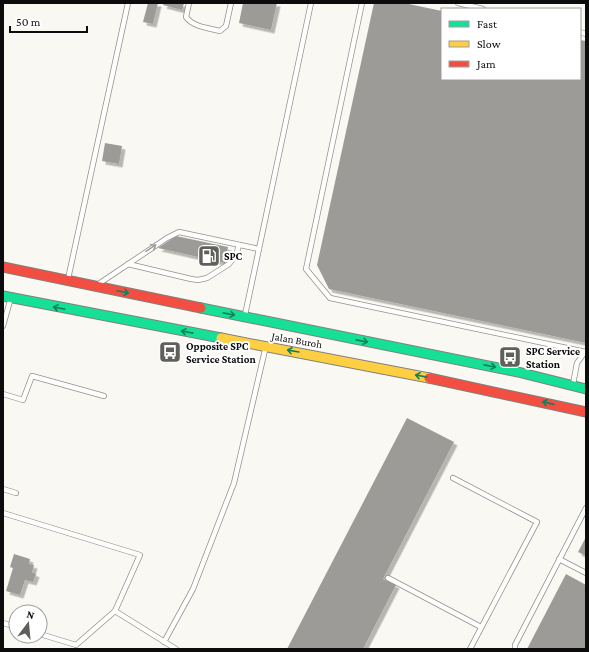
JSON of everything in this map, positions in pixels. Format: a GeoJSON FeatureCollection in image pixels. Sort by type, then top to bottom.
{"type":"FeatureCollection","features":[{"type":"Feature","properties":{"kind":"highway","name":"Jalan Buroh"},"geometry":{"type":"LineString","coordinates":[[3,266],[329,335],[518,372],[586,389]]}},
{"type":"Feature","properties":{"kind":"highway","name":"Jalan Buroh"},"geometry":{"type":"LineString","coordinates":[[7,297],[266,346],[497,392],[586,412]]}},
{"type":"Feature","properties":{"kind":"lane"},"geometry":{"type":"LineString","coordinates":[[68,280],[128,3]]}},
{"type":"Feature","properties":{"kind":"lane"},"geometry":{"type":"LineString","coordinates":[[189,3],[186,17],[188,21],[220,31],[226,26],[231,3]]}},
{"type":"Feature","properties":{"kind":"lane"},"geometry":{"type":"LineString","coordinates":[[245,317],[311,3]]}},
{"type":"Feature","properties":{"kind":"lane"},"geometry":{"type":"LineString","coordinates":[[362,3],[306,269],[330,298],[585,352],[578,363],[573,385]]}},
{"type":"Feature","properties":{"kind":"lane"},"geometry":{"type":"LineString","coordinates":[[458,3],[479,8]]}},
{"type":"Feature","properties":{"kind":"lane"},"geometry":{"type":"LineString","coordinates":[[95,286],[167,238],[179,232],[260,250]]}},
{"type":"Feature","properties":{"kind":"lane"},"geometry":{"type":"LineString","coordinates":[[128,264],[198,280],[207,278],[233,260],[239,245]]}},
{"type":"Feature","properties":{"kind":"lane"},"geometry":{"type":"LineString","coordinates":[[3,326],[7,297]]}},
{"type":"Feature","properties":{"kind":"lane"},"geometry":{"type":"LineString","coordinates":[[164,642],[194,589],[234,483],[266,346]]}},
{"type":"Feature","properties":{"kind":"lane"},"geometry":{"type":"LineString","coordinates":[[3,394],[23,400],[32,376],[104,396]]}},
{"type":"Feature","properties":{"kind":"lane"},"geometry":{"type":"LineString","coordinates":[[453,478],[537,522],[470,649]]}},
{"type":"Feature","properties":{"kind":"lane"},"geometry":{"type":"LineString","coordinates":[[3,489],[16,492]]}},
{"type":"Feature","properties":{"kind":"lane"},"geometry":{"type":"LineString","coordinates":[[514,649],[586,508]]}},
{"type":"Feature","properties":{"kind":"lane"},"geometry":{"type":"LineString","coordinates":[[3,513],[140,555],[115,611],[76,645],[48,636]]}},
{"type":"Feature","properties":{"kind":"lane"},"geometry":{"type":"LineString","coordinates":[[559,559],[586,573]]}},
{"type":"Feature","properties":{"kind":"lane"},"geometry":{"type":"LineString","coordinates":[[388,578],[481,627]]}},
{"type":"Feature","properties":{"kind":"lane"},"geometry":{"type":"LineString","coordinates":[[115,611],[176,649]]}},
{"type":"Feature","properties":{"kind":"building"},"geometry":{"type":"Polygon","coordinates":[[[148,3],[158,3],[153,24],[143,22],[148,3]]]}},
{"type":"Feature","properties":{"kind":"building"},"geometry":{"type":"Polygon","coordinates":[[[164,3],[184,3],[182,10],[163,5],[164,3]]]}},
{"type":"Feature","properties":{"kind":"building"},"geometry":{"type":"Polygon","coordinates":[[[243,3],[277,3],[271,30],[239,23],[243,3]]]}},
{"type":"Feature","properties":{"kind":"building"},"geometry":{"type":"Polygon","coordinates":[[[374,3],[404,3],[441,11],[441,80],[581,80],[581,40],[586,41],[586,343],[329,289],[317,265],[374,3]]]}},
{"type":"Feature","properties":{"kind":"building"},"geometry":{"type":"Polygon","coordinates":[[[105,143],[122,146],[119,164],[102,161],[105,143]]]}},
{"type":"Feature","properties":{"kind":"building","name":"SPC"},"geometry":{"type":"Polygon","coordinates":[[[176,236],[228,247],[225,263],[158,248],[176,236]]]}},
{"type":"Feature","properties":{"kind":"building"},"geometry":{"type":"Polygon","coordinates":[[[407,418],[454,442],[383,579],[396,585],[363,649],[287,649],[407,418]]]}},
{"type":"Feature","properties":{"kind":"building"},"geometry":{"type":"Polygon","coordinates":[[[586,537],[586,556],[578,552],[586,537]]]}},
{"type":"Feature","properties":{"kind":"building"},"geometry":{"type":"Polygon","coordinates":[[[14,554],[30,559],[29,564],[34,565],[32,572],[36,574],[33,582],[25,580],[20,595],[6,591],[13,568],[10,567],[14,554]]]}},
{"type":"Feature","properties":{"kind":"building"},"geometry":{"type":"Polygon","coordinates":[[[566,574],[586,585],[586,649],[527,649],[566,574]]]}},
{"type":"Feature","properties":{"kind":"traffic: fast"},"geometry":{"type":"LineString","coordinates":[[3,296],[221,338]]}},
{"type":"Feature","properties":{"kind":"traffic: fast"},"geometry":{"type":"LineString","coordinates":[[201,308],[518,372],[586,389]]}},
{"type":"Feature","properties":{"kind":"traffic: slow"},"geometry":{"type":"LineString","coordinates":[[221,338],[429,378]]}},
{"type":"Feature","properties":{"kind":"traffic: jam"},"geometry":{"type":"LineString","coordinates":[[3,267],[201,308]]}},
{"type":"Feature","properties":{"kind":"traffic: jam"},"geometry":{"type":"LineString","coordinates":[[429,378],[586,412]]}},
{"type":"Feature","properties":{"kind":"place","name":"SPC"},"geometry":{"type":"Point","coordinates":[209,256]}},
{"type":"Feature","properties":{"kind":"place","name":"Opposite SPC Service Station"},"geometry":{"type":"Point","coordinates":[170,352]}},
{"type":"Feature","properties":{"kind":"place","name":"SPC Service Station"},"geometry":{"type":"Point","coordinates":[510,357]}}]}
